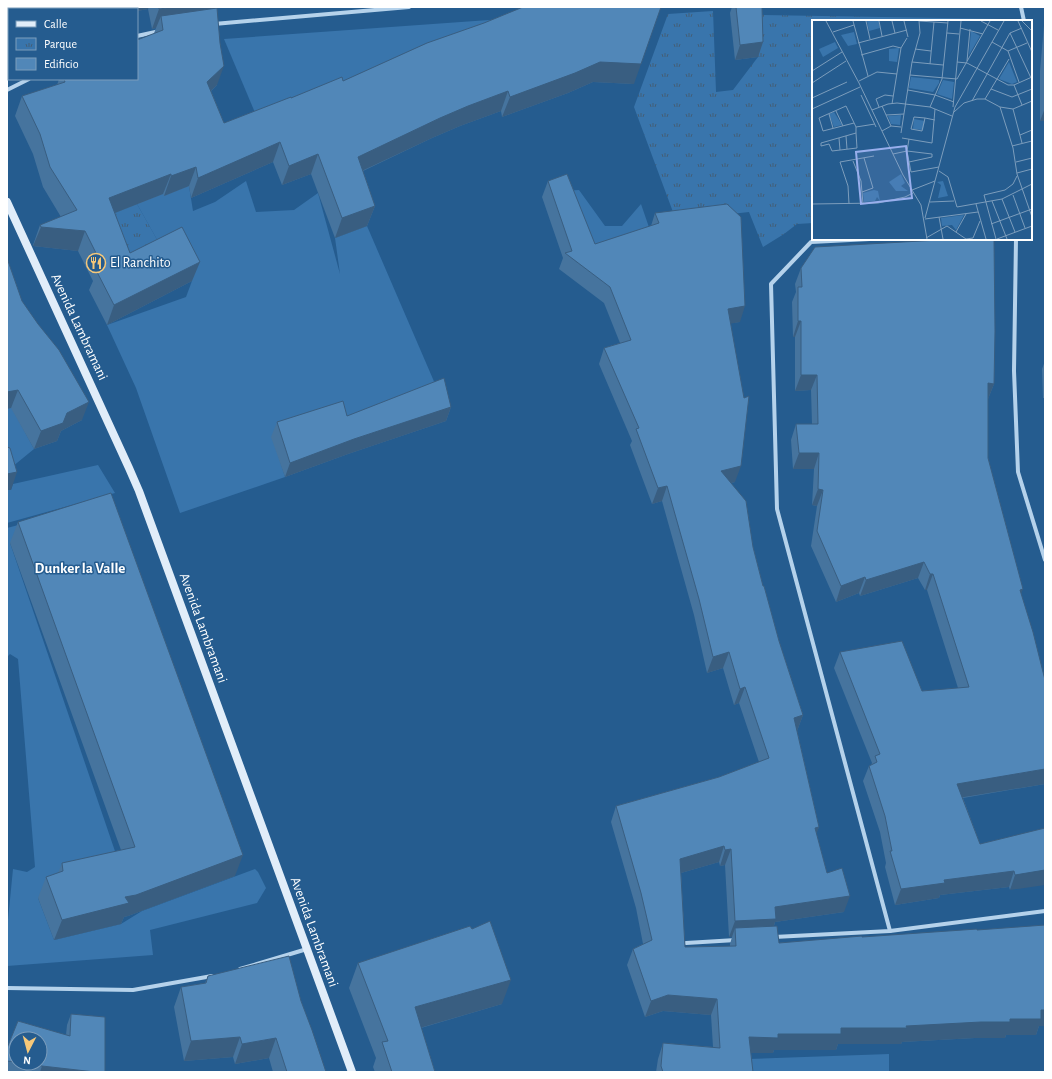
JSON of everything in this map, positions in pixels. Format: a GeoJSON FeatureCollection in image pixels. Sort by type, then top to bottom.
{"type":"FeatureCollection","features":[{"type":"Feature","properties":{"kind":"main road","name":"Avenida Lambramani"},"geometry":{"type":"LineString","coordinates":[[7,202],[139,492],[352,1072]]}},
{"type":"Feature","properties":{"kind":"street"},"geometry":{"type":"LineString","coordinates":[[207,25],[409,7]]}},
{"type":"Feature","properties":{"kind":"street"},"geometry":{"type":"LineString","coordinates":[[1021,7],[1024,20]]}},
{"type":"Feature","properties":{"kind":"street"},"geometry":{"type":"LineString","coordinates":[[138,36],[163,31]]}},
{"type":"Feature","properties":{"kind":"street"},"geometry":{"type":"LineString","coordinates":[[7,90],[27,80]]}},
{"type":"Feature","properties":{"kind":"street"},"geometry":{"type":"LineString","coordinates":[[850,240],[811,242],[771,284],[777,509],[890,931]]}},
{"type":"Feature","properties":{"kind":"street"},"geometry":{"type":"LineString","coordinates":[[1016,240],[1014,371],[1018,472],[1045,560]]}},
{"type":"Feature","properties":{"kind":"street"},"geometry":{"type":"LineString","coordinates":[[772,938],[890,931],[1045,912]]}},
{"type":"Feature","properties":{"kind":"street"},"geometry":{"type":"LineString","coordinates":[[686,942],[741,939]]}},
{"type":"Feature","properties":{"kind":"street"},"geometry":{"type":"LineString","coordinates":[[234,970],[307,949]]}},
{"type":"Feature","properties":{"kind":"street"},"geometry":{"type":"LineString","coordinates":[[7,988],[133,990],[219,974]]}},
{"type":"Feature","properties":{"kind":"green space"},"geometry":{"type":"Polygon","coordinates":[[[713,11],[716,92],[733,90],[758,57],[756,15],[1002,20],[812,20],[812,223],[797,224],[763,247],[749,212],[676,220],[634,107],[668,14],[713,11]]]}},
{"type":"Feature","properties":{"kind":"green space"},"geometry":{"type":"Polygon","coordinates":[[[503,19],[256,115],[224,39],[503,19]]]}},
{"type":"Feature","properties":{"kind":"green space"},"geometry":{"type":"Polygon","coordinates":[[[131,167],[189,186],[193,211],[215,202],[246,181],[256,212],[294,210],[318,193],[340,274],[335,238],[367,226],[439,393],[272,436],[285,477],[180,513],[136,388],[107,325],[186,297],[192,281],[164,252],[137,204],[131,167]]]}},
{"type":"Feature","properties":{"kind":"green space"},"geometry":{"type":"Polygon","coordinates":[[[579,190],[605,226],[622,226],[641,204],[653,239],[589,260],[562,191],[579,190]]]}},
{"type":"Feature","properties":{"kind":"green space"},"geometry":{"type":"Polygon","coordinates":[[[137,204],[164,252],[123,273],[102,218],[137,204]]]}},
{"type":"Feature","properties":{"kind":"green space"},"geometry":{"type":"Polygon","coordinates":[[[7,399],[34,449],[12,467],[7,466],[7,399]]]}},
{"type":"Feature","properties":{"kind":"green space"},"geometry":{"type":"Polygon","coordinates":[[[98,465],[115,493],[7,523],[7,490],[11,490],[13,484],[98,465]]]}},
{"type":"Feature","properties":{"kind":"green space"},"geometry":{"type":"Polygon","coordinates":[[[98,504],[10,543],[119,863],[38,898],[54,940],[121,924],[142,911],[255,869],[266,888],[257,903],[150,930],[153,955],[7,966],[7,930],[13,869],[27,872],[35,867],[18,659],[10,654],[7,657],[7,528],[98,504]]]}},
{"type":"Feature","properties":{"kind":"green space"},"geometry":{"type":"Polygon","coordinates":[[[889,1054],[889,1072],[751,1072],[748,1059],[889,1054]]]}},
{"type":"Feature","properties":{"kind":"building"},"geometry":{"type":"Polygon","coordinates":[[[7,7],[86,7],[8,8],[8,29],[7,7]]]}},
{"type":"Feature","properties":{"kind":"building"},"geometry":{"type":"Polygon","coordinates":[[[159,7],[175,7],[159,9],[159,7]]]}},
{"type":"Feature","properties":{"kind":"building"},"geometry":{"type":"Polygon","coordinates":[[[523,7],[661,7],[641,64],[600,62],[510,97],[508,91],[440,118],[358,157],[375,206],[342,218],[318,154],[289,166],[280,142],[198,178],[196,167],[171,176],[171,174],[109,198],[130,253],[182,227],[200,262],[114,305],[96,270],[103,267],[85,231],[41,227],[40,225],[77,210],[50,167],[40,134],[22,96],[65,82],[64,80],[138,80],[138,40],[163,30],[161,16],[217,8],[220,43],[224,66],[207,82],[224,123],[342,77],[343,81],[427,43],[484,23],[523,7]]]}},
{"type":"Feature","properties":{"kind":"building"},"geometry":{"type":"Polygon","coordinates":[[[736,7],[762,7],[763,42],[740,45],[736,7]]]}},
{"type":"Feature","properties":{"kind":"building"},"geometry":{"type":"Polygon","coordinates":[[[567,174],[595,244],[659,223],[655,213],[727,204],[741,217],[745,306],[728,309],[744,398],[749,396],[741,466],[721,471],[746,501],[753,547],[763,586],[803,715],[794,718],[819,827],[815,828],[827,873],[842,868],[850,896],[775,907],[776,919],[735,921],[731,849],[725,850],[724,846],[680,859],[685,947],[736,946],[735,928],[777,926],[779,943],[862,936],[1045,925],[1045,1010],[1041,1010],[1041,1019],[1010,1019],[1010,1022],[906,1026],[907,1028],[841,1028],[841,1034],[778,1034],[778,1038],[749,1037],[753,1072],[663,1072],[661,1066],[663,1043],[720,1048],[717,999],[668,995],[651,1001],[633,949],[652,940],[641,893],[616,806],[719,777],[769,758],[745,687],[740,689],[729,652],[713,657],[699,599],[667,486],[658,488],[636,429],[639,428],[604,348],[631,340],[610,287],[565,253],[572,251],[548,181],[567,174]]]}},
{"type":"Feature","properties":{"kind":"building"},"geometry":{"type":"Polygon","coordinates":[[[938,240],[994,240],[994,384],[988,383],[988,458],[1023,589],[1020,590],[1033,632],[1045,680],[1045,769],[957,784],[980,844],[1045,828],[1045,870],[1015,875],[1014,871],[944,880],[945,883],[901,889],[890,851],[892,851],[885,816],[869,766],[877,762],[875,756],[880,754],[840,652],[902,641],[922,691],[969,687],[933,574],[930,574],[924,562],[866,580],[865,577],[841,586],[817,531],[823,490],[818,489],[819,453],[799,453],[796,424],[818,424],[817,375],[801,375],[801,321],[798,321],[798,287],[802,287],[801,268],[815,247],[938,240]]]}},
{"type":"Feature","properties":{"kind":"building"},"geometry":{"type":"Polygon","coordinates":[[[7,258],[22,301],[59,350],[89,402],[67,413],[63,423],[41,431],[18,390],[7,392],[7,258]]]}},
{"type":"Feature","properties":{"kind":"building"},"geometry":{"type":"Polygon","coordinates":[[[444,378],[451,407],[354,439],[290,463],[277,422],[343,401],[347,416],[444,378]]]}},
{"type":"Feature","properties":{"kind":"building"},"geometry":{"type":"Polygon","coordinates":[[[7,447],[10,448],[17,472],[7,474],[7,447]]]}},
{"type":"Feature","properties":{"kind":"building"},"geometry":{"type":"Polygon","coordinates":[[[111,493],[243,855],[136,895],[125,897],[129,903],[62,920],[46,877],[63,871],[62,863],[135,847],[18,522],[111,493]]]}},
{"type":"Feature","properties":{"kind":"building"},"geometry":{"type":"Polygon","coordinates":[[[490,921],[511,980],[415,1007],[435,1072],[392,1072],[382,1042],[388,1041],[358,963],[470,926],[472,929],[490,921]]]}},
{"type":"Feature","properties":{"kind":"building"},"geometry":{"type":"Polygon","coordinates":[[[289,956],[301,1001],[326,1072],[287,1072],[276,1038],[242,1044],[240,1037],[191,1041],[181,987],[206,983],[208,976],[289,956]]]}},
{"type":"Feature","properties":{"kind":"building"},"geometry":{"type":"Polygon","coordinates":[[[71,1014],[105,1017],[105,1072],[48,1067],[48,1031],[14,1031],[18,1021],[70,1036],[71,1014]]]}},
{"type":"Feature","properties":{"kind":"building"},"geometry":{"type":"Polygon","coordinates":[[[8,1046],[8,1061],[7,1061],[8,1046]]]}},
{"type":"Feature","properties":{"kind":"place","name":"El Ranchito"},"geometry":{"type":"Point","coordinates":[96,263]}},
{"type":"Feature","properties":{"kind":"district","name":"Dunker la Valle"},"geometry":{"type":"Point","coordinates":[80,568]}}]}
